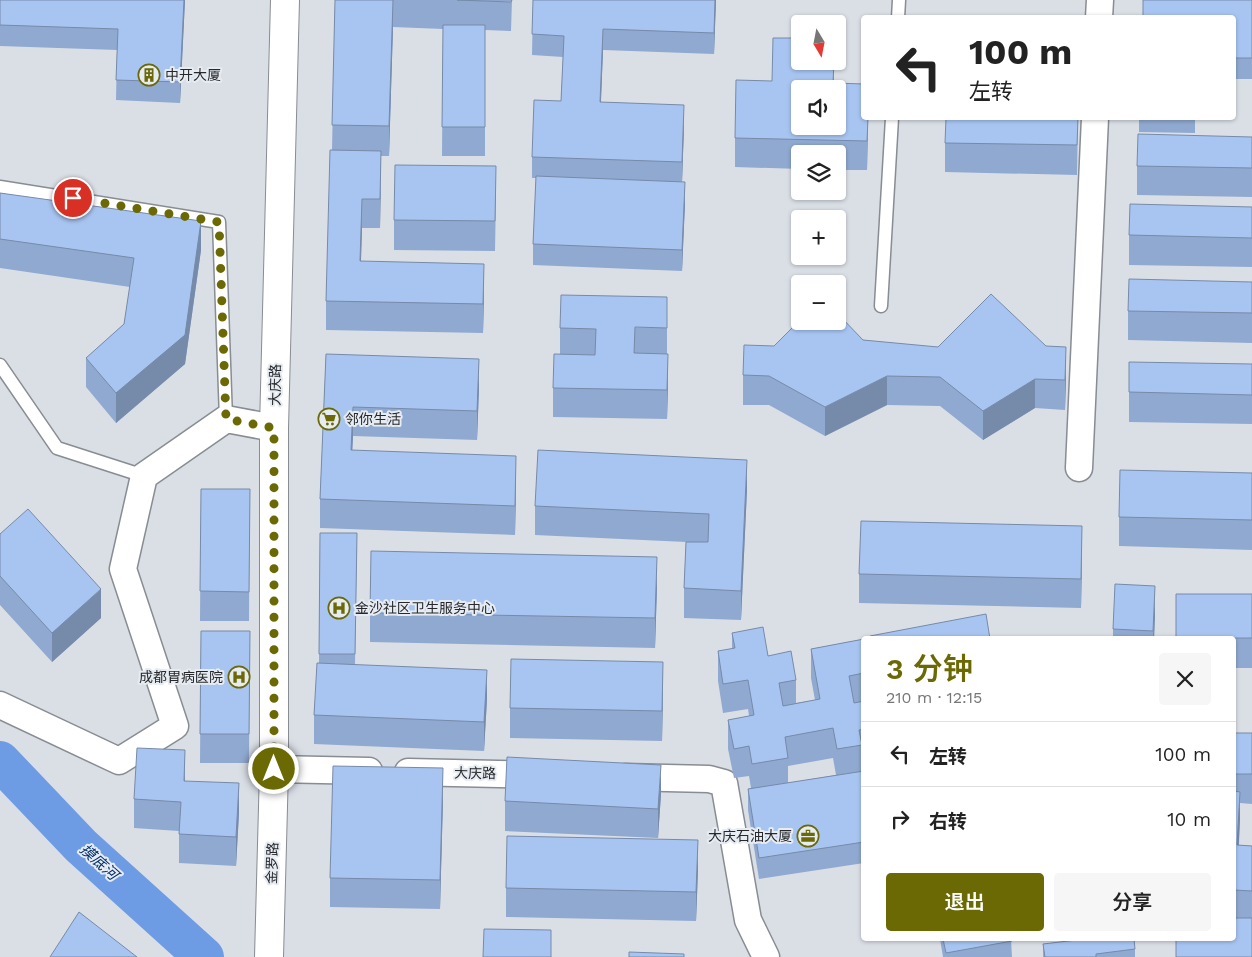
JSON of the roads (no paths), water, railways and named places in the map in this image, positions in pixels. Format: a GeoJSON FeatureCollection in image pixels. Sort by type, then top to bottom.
{"type":"FeatureCollection","features":[{"type":"Feature","properties":{"kind":"street","name":"大庆路"},"geometry":{"type":"LineString","coordinates":[[284,0],[274,428],[274,769],[561,776]]}},
{"type":"Feature","properties":{"kind":"street"},"geometry":{"type":"LineString","coordinates":[[1099,15],[1100,0]]}},
{"type":"Feature","properties":{"kind":"street"},"geometry":{"type":"LineString","coordinates":[[1079,468],[1095,120]]}},
{"type":"Feature","properties":{"kind":"street"},"geometry":{"type":"LineString","coordinates":[[0,705],[119,761],[175,726],[123,569],[144,476],[226,419],[274,428]]}},
{"type":"Feature","properties":{"kind":"street","name":"金罗路"},"geometry":{"type":"LineString","coordinates":[[269,957],[274,769]]}},
{"type":"Feature","properties":{"kind":"street"},"geometry":{"type":"LineString","coordinates":[[601,776],[709,779],[724,783],[748,920],[766,957]]}},
{"type":"Feature","properties":{"kind":"lane"},"geometry":{"type":"LineString","coordinates":[[898,15],[899,0]]}},
{"type":"Feature","properties":{"kind":"lane"},"geometry":{"type":"LineString","coordinates":[[881,306],[892,120]]}},
{"type":"Feature","properties":{"kind":"lane"},"geometry":{"type":"LineString","coordinates":[[0,187],[219,222],[226,419]]}},
{"type":"Feature","properties":{"kind":"lane"},"geometry":{"type":"LineString","coordinates":[[0,365],[57,448],[144,476]]}},
{"type":"Feature","properties":{"kind":"waterway","name":"摸底河"},"geometry":{"type":"LineString","coordinates":[[0,761],[81,846],[204,957]]}},
{"type":"Feature","properties":{"kind":"place","name":"中开大厦"},"geometry":{"type":"Point","coordinates":[149,75]}},
{"type":"Feature","properties":{"kind":"place","name":"邻你生活"},"geometry":{"type":"Point","coordinates":[329,419]}},
{"type":"Feature","properties":{"kind":"place","name":"金沙社区卫生服务中心"},"geometry":{"type":"Point","coordinates":[339,608]}},
{"type":"Feature","properties":{"kind":"place","name":"成都胃病医院"},"geometry":{"type":"Point","coordinates":[239,677]}},
{"type":"Feature","properties":{"kind":"place","name":"大庆石油大厦"},"geometry":{"type":"Point","coordinates":[808,836]}}]}
